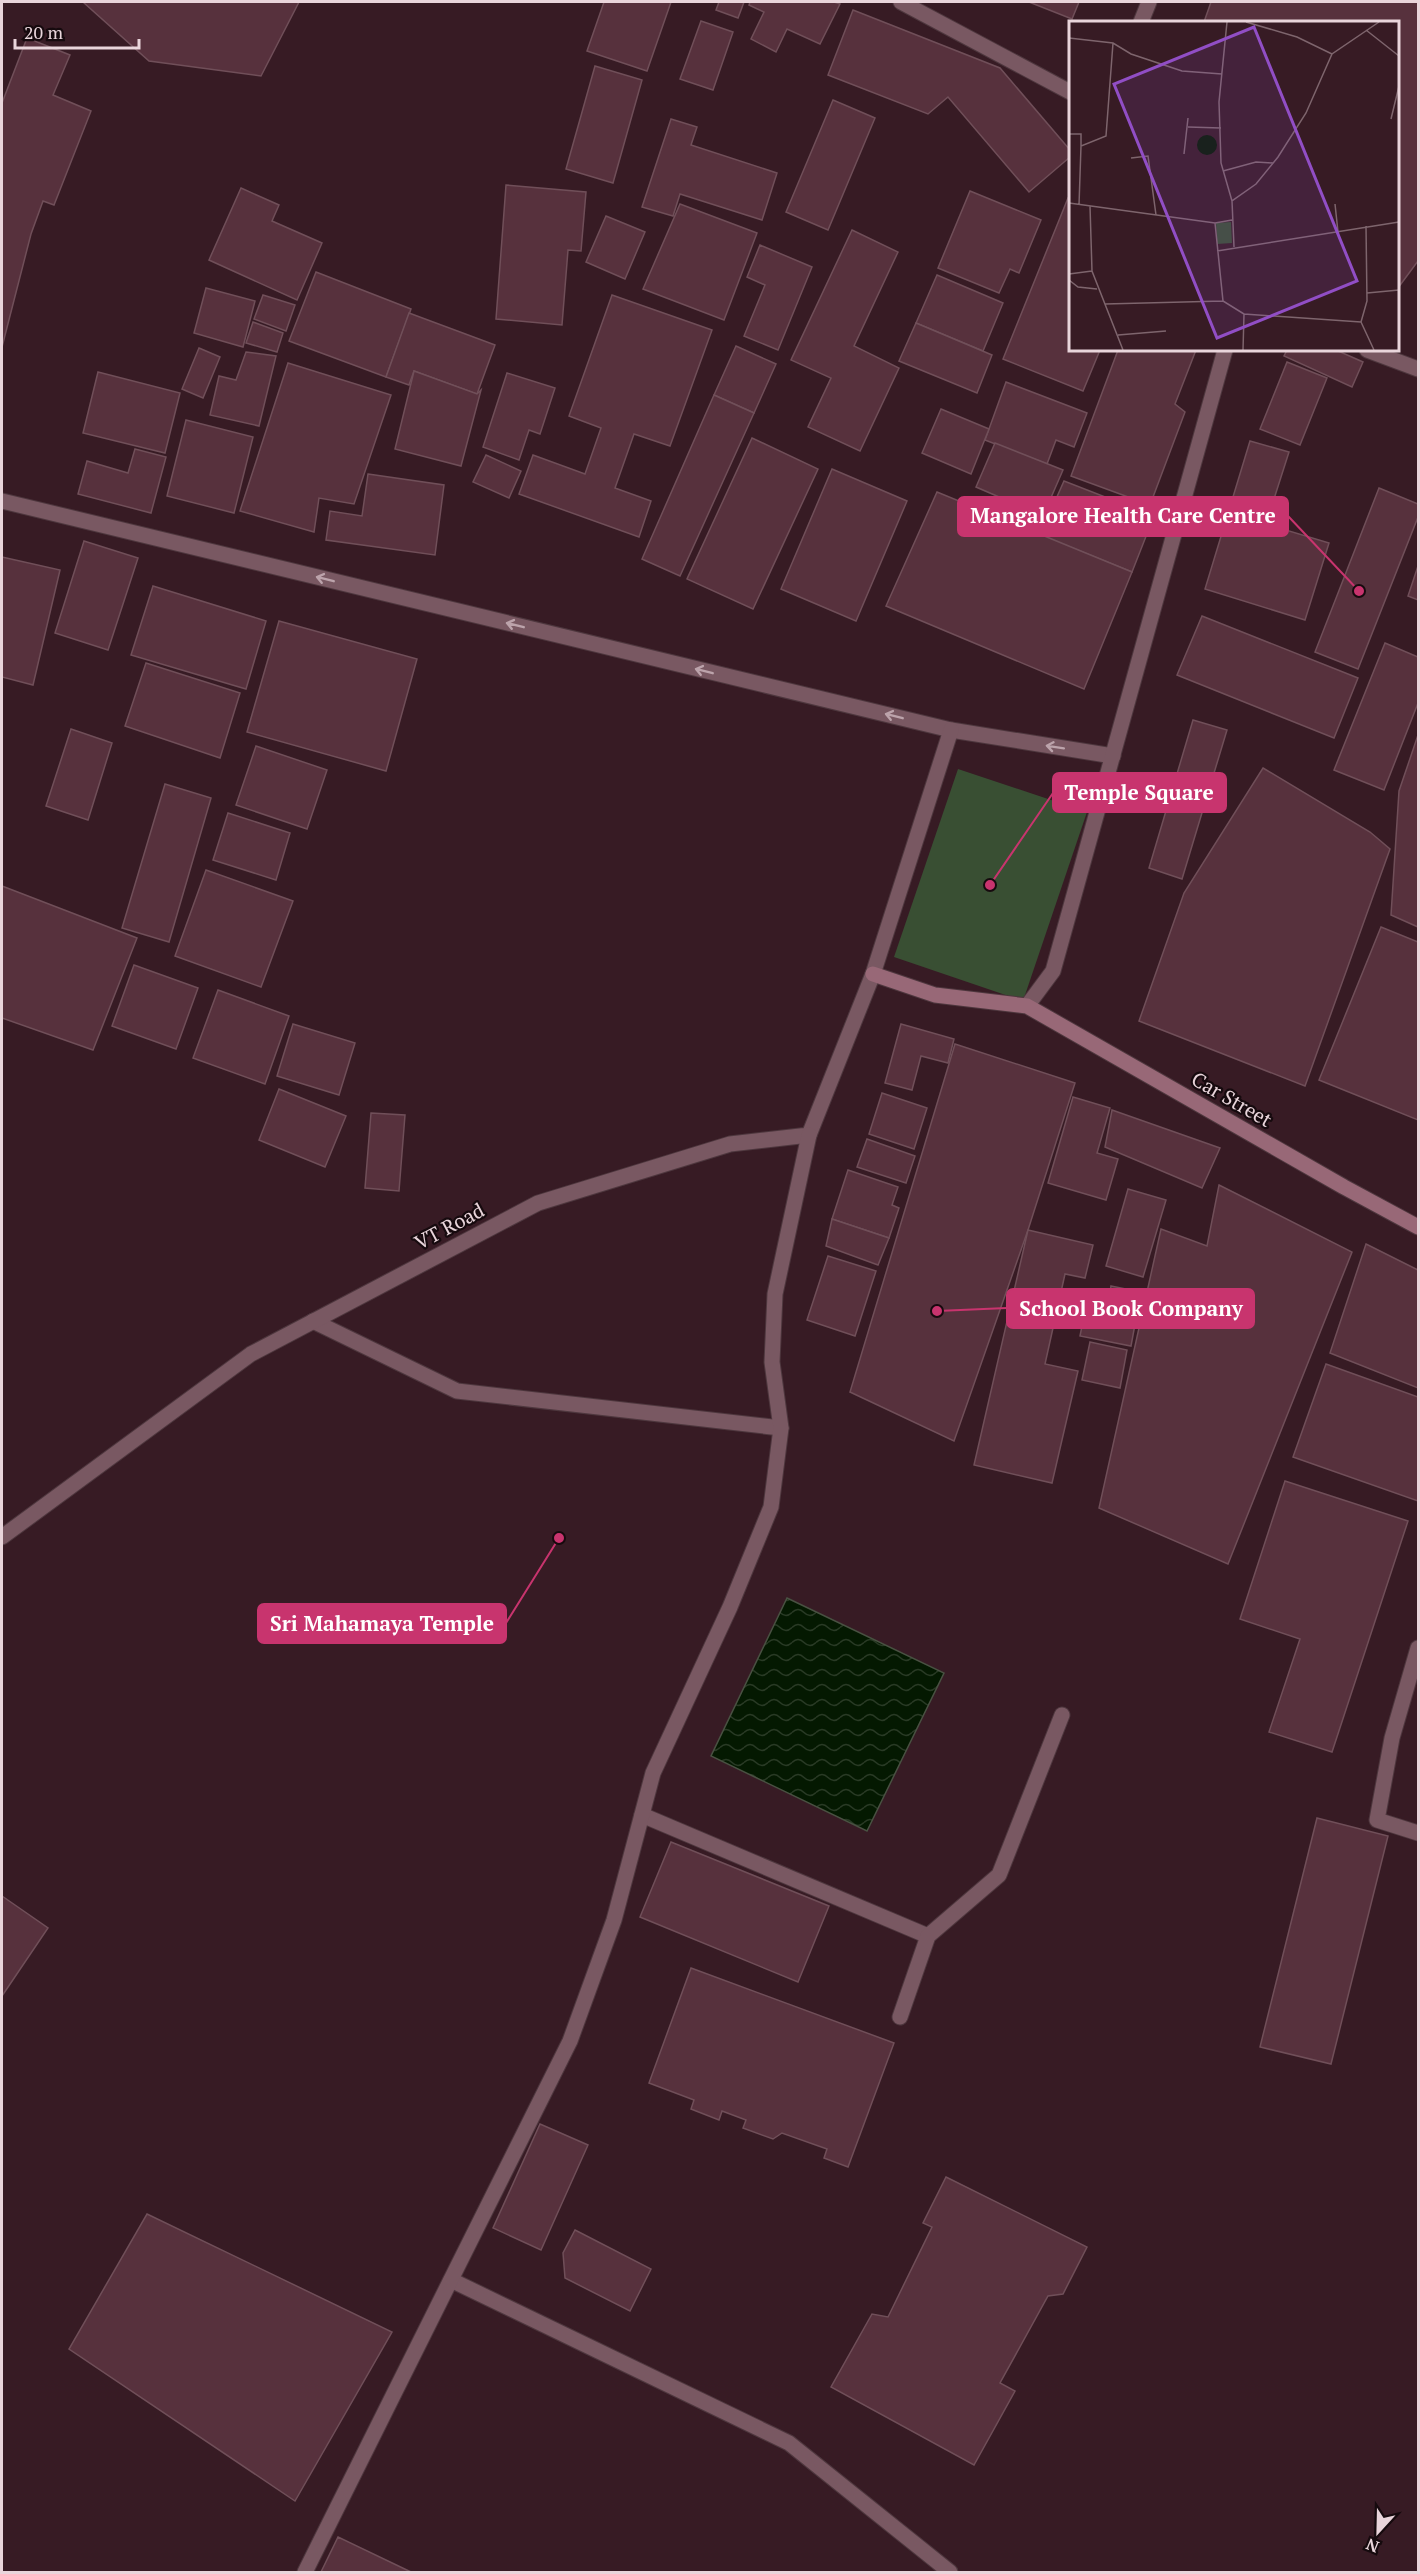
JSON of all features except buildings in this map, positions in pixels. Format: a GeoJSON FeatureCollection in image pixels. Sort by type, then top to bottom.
{"type":"FeatureCollection","features":[{"type":"Feature","properties":{"kind":"main road"},"geometry":{"type":"LineString","coordinates":[[873,974],[935,995],[1027,1006]]}},
{"type":"Feature","properties":{"kind":"main road","name":"Car Street"},"geometry":{"type":"LineString","coordinates":[[1027,1006],[1344,1187],[1419,1227]]}},
{"type":"Feature","properties":{"kind":"street"},"geometry":{"type":"LineString","coordinates":[[901,2],[1069,91]]}},
{"type":"Feature","properties":{"kind":"street"},"geometry":{"type":"LineString","coordinates":[[1141,21],[1149,2]]}},
{"type":"Feature","properties":{"kind":"street"},"geometry":{"type":"LineString","coordinates":[[1027,1006],[1053,971],[1225,351]]}},
{"type":"Feature","properties":{"kind":"street"},"geometry":{"type":"LineString","coordinates":[[1370,351],[1419,369]]}},
{"type":"Feature","properties":{"kind":"street"},"geometry":{"type":"LineString","coordinates":[[2,501],[951,730],[1113,756]]}},
{"type":"Feature","properties":{"kind":"street"},"geometry":{"type":"LineString","coordinates":[[305,2572],[570,2041],[614,1920],[653,1773],[730,1607],[771,1506],[781,1428],[772,1362],[775,1294],[809,1135],[873,974],[951,730]]}},
{"type":"Feature","properties":{"kind":"street","name":"VT Road"},"geometry":{"type":"LineString","coordinates":[[2,1537],[251,1354],[538,1203],[730,1144],[809,1135]]}},
{"type":"Feature","properties":{"kind":"street"},"geometry":{"type":"LineString","coordinates":[[314,1321],[457,1391],[781,1428]]}},
{"type":"Feature","properties":{"kind":"street"},"geometry":{"type":"LineString","coordinates":[[1419,1648],[1392,1738],[1377,1821],[1419,1833]]}},
{"type":"Feature","properties":{"kind":"street"},"geometry":{"type":"LineString","coordinates":[[900,2017],[928,1936],[999,1875],[1062,1715]]}},
{"type":"Feature","properties":{"kind":"street"},"geometry":{"type":"LineString","coordinates":[[642,1815],[928,1936]]}},
{"type":"Feature","properties":{"kind":"street"},"geometry":{"type":"LineString","coordinates":[[451,2280],[789,2443],[950,2572]]}},
{"type":"Feature","properties":{"kind":"shaded area"},"geometry":{"type":"Polygon","coordinates":[[[958,769],[1087,812],[1023,1001],[894,957],[958,769]]]}},
{"type":"Feature","properties":{"kind":"water"},"geometry":{"type":"Polygon","coordinates":[[[787,1598],[944,1673],[867,1831],[711,1756],[787,1598]]]}},
{"type":"Feature","properties":{"kind":"place","name":"Mangalore Health Care Centre"},"geometry":{"type":"Point","coordinates":[1359,591]}},
{"type":"Feature","properties":{"kind":"place","name":"Temple Square"},"geometry":{"type":"Point","coordinates":[990,885]}},
{"type":"Feature","properties":{"kind":"place","name":"School Book Company"},"geometry":{"type":"Point","coordinates":[937,1311]}},
{"type":"Feature","properties":{"kind":"place","name":"Sri Mahamaya Temple"},"geometry":{"type":"Point","coordinates":[559,1538]}}]}
